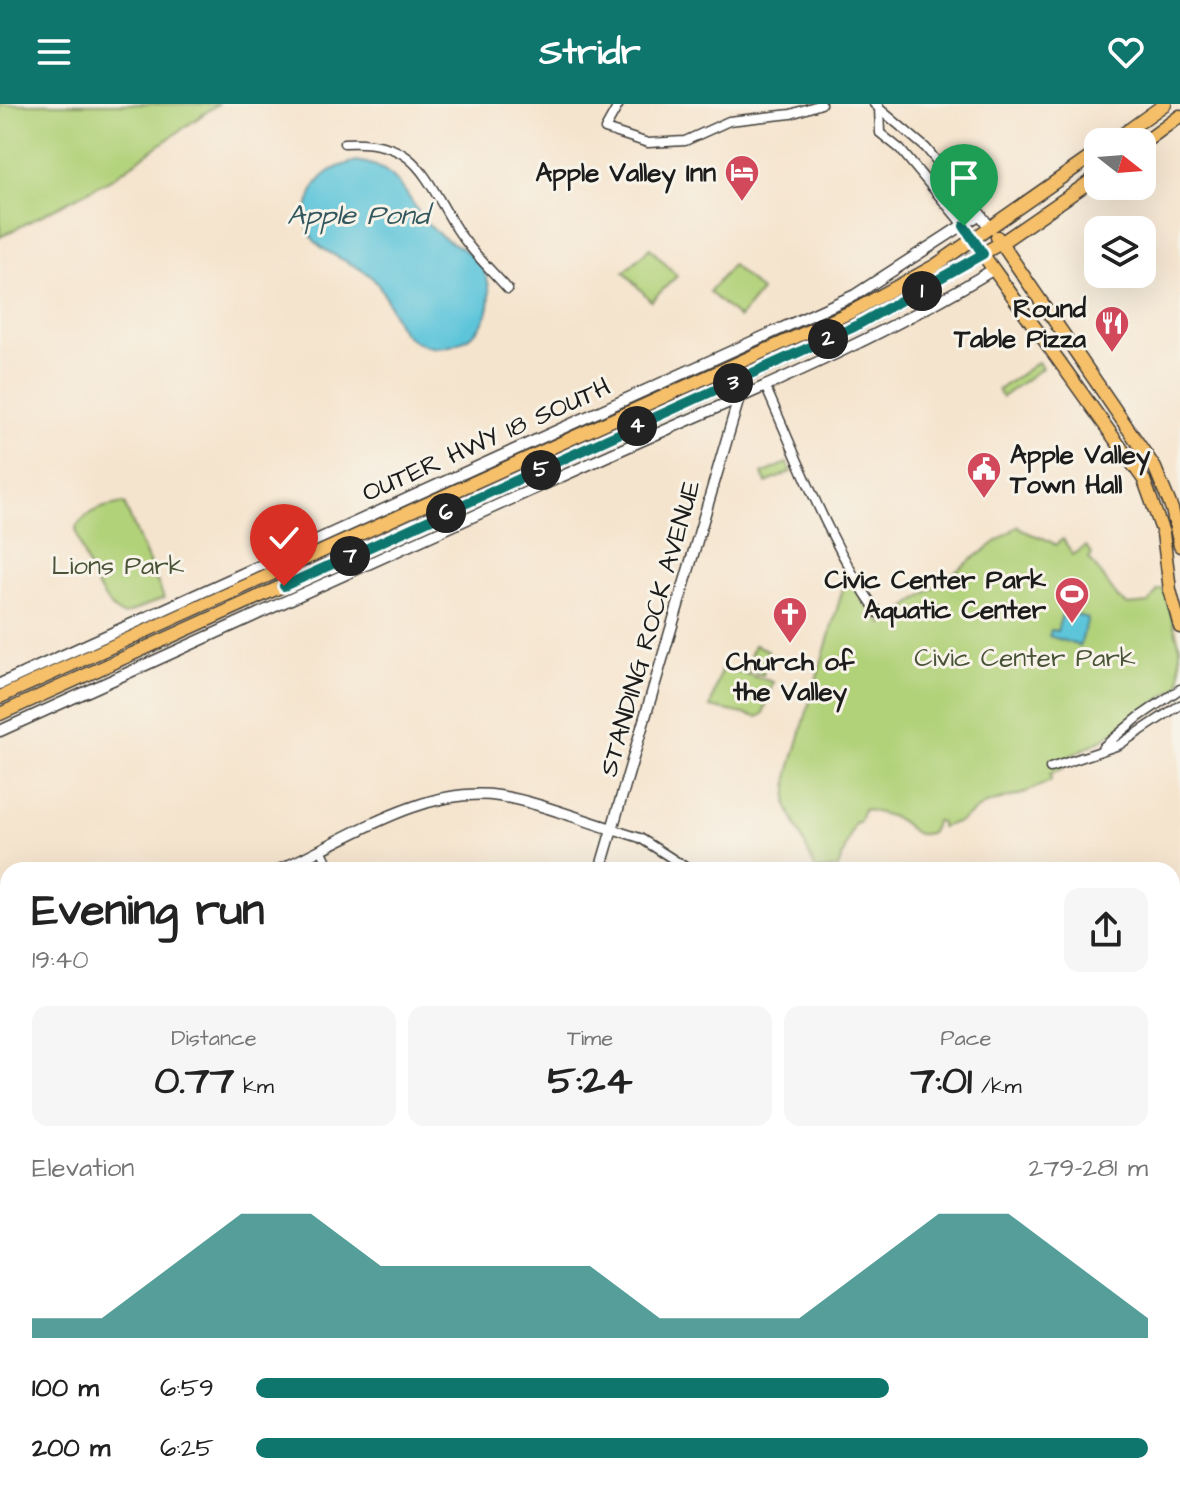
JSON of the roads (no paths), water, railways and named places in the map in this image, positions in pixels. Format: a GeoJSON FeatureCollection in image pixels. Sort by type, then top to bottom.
{"type":"FeatureCollection","features":[{"type":"Feature","properties":{"kind":"main road"},"geometry":{"type":"LineString","coordinates":[[1132,128],[1165,104]]}},
{"type":"Feature","properties":{"kind":"main road"},"geometry":{"type":"LineString","coordinates":[[1156,134],[1180,116]]}},
{"type":"Feature","properties":{"kind":"main road"},"geometry":{"type":"LineString","coordinates":[[0,697],[853,311],[908,283],[1084,162]]}},
{"type":"Feature","properties":{"kind":"main road"},"geometry":{"type":"LineString","coordinates":[[0,714],[854,327],[1001,243],[1084,186]]}},
{"type":"Feature","properties":{"kind":"main road"},"geometry":{"type":"LineString","coordinates":[[990,228],[1155,468],[1172,509],[1180,546]]}},
{"type":"Feature","properties":{"kind":"main road"},"geometry":{"type":"LineString","coordinates":[[973,240],[1144,480],[1163,533],[1170,590],[1180,627]]}},
{"type":"Feature","properties":{"kind":"street"},"geometry":{"type":"LineString","coordinates":[[619,104],[605,129],[648,143],[685,141],[729,121],[791,114],[821,104]]}},
{"type":"Feature","properties":{"kind":"street"},"geometry":{"type":"LineString","coordinates":[[876,105],[942,167],[990,228]]}},
{"type":"Feature","properties":{"kind":"street"},"geometry":{"type":"LineString","coordinates":[[876,105],[880,133],[928,180],[973,240]]}},
{"type":"Feature","properties":{"kind":"street"},"geometry":{"type":"LineString","coordinates":[[344,143],[369,142],[389,147],[422,168],[460,232],[508,289]]}},
{"type":"Feature","properties":{"kind":"street"},"geometry":{"type":"LineString","coordinates":[[928,180],[942,167]]}},
{"type":"Feature","properties":{"kind":"street","name":"OUTER HWY 18 SOUTH"},"geometry":{"type":"LineString","coordinates":[[0,684],[855,295],[980,214]]}},
{"type":"Feature","properties":{"kind":"street"},"geometry":{"type":"LineString","coordinates":[[0,731],[766,388],[871,339],[994,269]]}},
{"type":"Feature","properties":{"kind":"street"},"geometry":{"type":"LineString","coordinates":[[766,388],[822,515],[858,583],[878,613]]}},
{"type":"Feature","properties":{"kind":"street","name":"STANDING ROCK AVENUE"},"geometry":{"type":"LineString","coordinates":[[602,862],[739,398]]}},
{"type":"Feature","properties":{"kind":"street"},"geometry":{"type":"LineString","coordinates":[[1103,748],[1139,717],[1180,689]]}},
{"type":"Feature","properties":{"kind":"street"},"geometry":{"type":"LineString","coordinates":[[1050,768],[1119,745],[1180,705]]}},
{"type":"Feature","properties":{"kind":"street"},"geometry":{"type":"LineString","coordinates":[[297,862],[408,809],[451,797],[498,796],[640,838],[678,862]]}},
{"type":"Feature","properties":{"kind":"street"},"geometry":{"type":"LineString","coordinates":[[322,851],[327,862]]}},
{"type":"Feature","properties":{"kind":"water","name":"Apple Pond"},"geometry":{"type":"Polygon","coordinates":[[[357,161],[373,165],[394,177],[431,227],[471,255],[484,272],[490,292],[487,313],[467,339],[438,348],[408,337],[401,330],[376,282],[365,272],[326,250],[308,230],[306,215],[314,188],[335,168],[357,161]]]}},
{"type":"Feature","properties":{"kind":"water"},"geometry":{"type":"Polygon","coordinates":[[[1063,611],[1088,618],[1080,646],[1049,636],[1051,630],[1057,631],[1063,611]]]}},
{"type":"Feature","properties":{"kind":"place","name":"Apple Valley Inn"},"geometry":{"type":"Point","coordinates":[742,203]}},
{"type":"Feature","properties":{"kind":"place","name":"Round Table Pizza"},"geometry":{"type":"Point","coordinates":[1112,354]}},
{"type":"Feature","properties":{"kind":"place","name":"Apple Valley Town Hall"},"geometry":{"type":"Point","coordinates":[984,500]}},
{"type":"Feature","properties":{"kind":"place","name":"Civic Center Park Aquatic Center"},"geometry":{"type":"Point","coordinates":[1072,625]}},
{"type":"Feature","properties":{"kind":"place","name":"Church of the Valley"},"geometry":{"type":"Point","coordinates":[790,645]}},
{"type":"Feature","properties":{"kind":"park label","name":"Lions Park"},"geometry":{"type":"Point","coordinates":[118,565]}},
{"type":"Feature","properties":{"kind":"park label","name":"Civic Center Park"},"geometry":{"type":"Point","coordinates":[1025,657]}}]}
